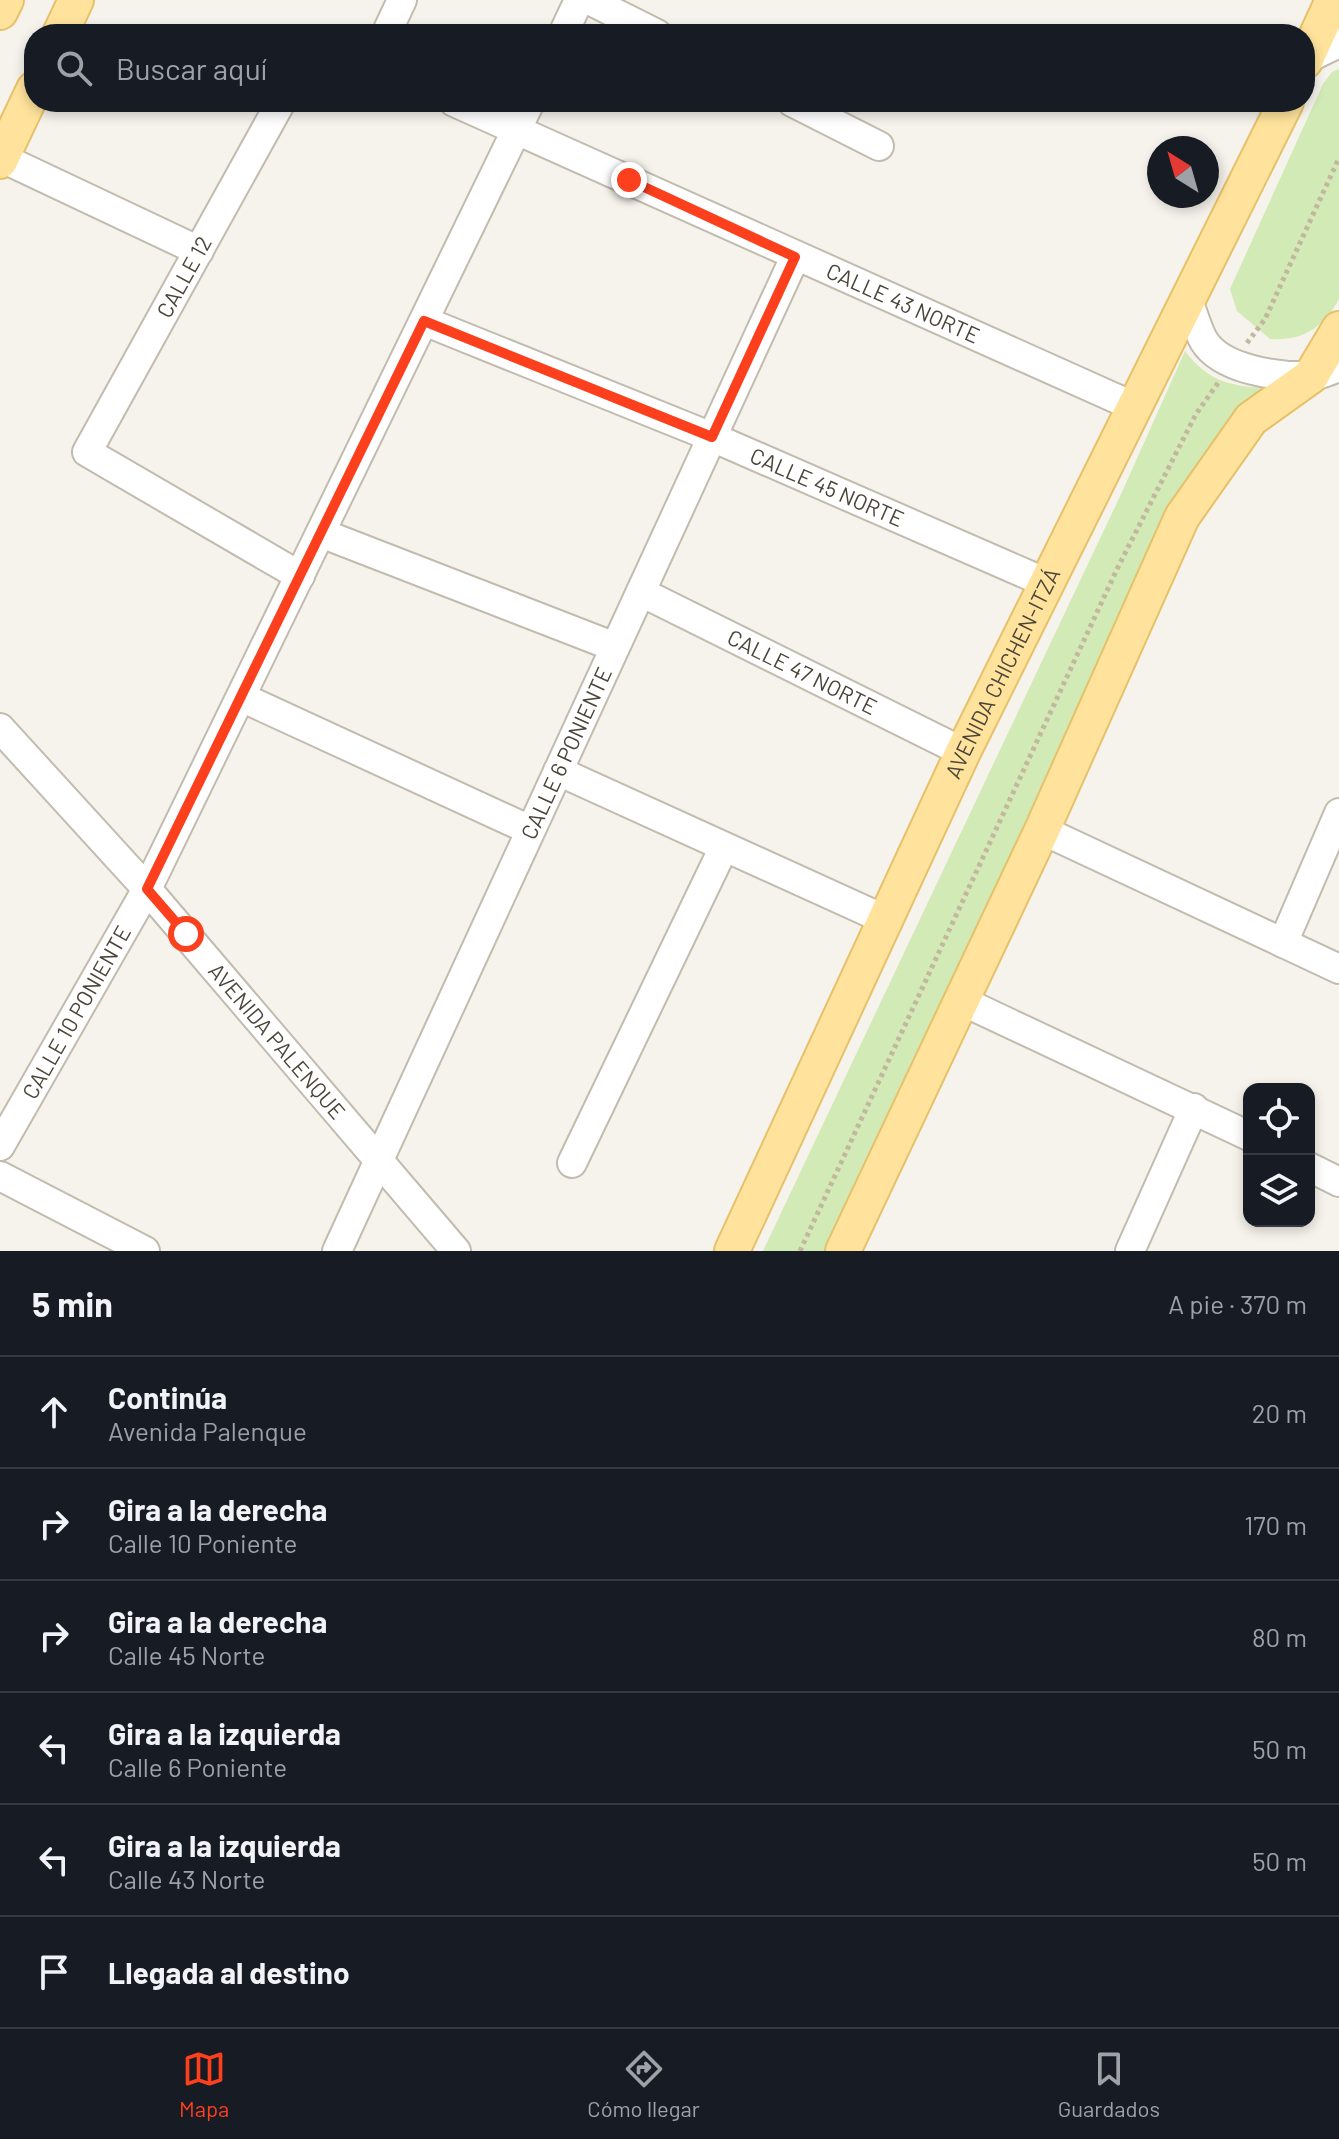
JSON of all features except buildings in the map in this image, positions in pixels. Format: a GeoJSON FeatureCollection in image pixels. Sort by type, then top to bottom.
{"type":"FeatureCollection","features":[{"type":"Feature","properties":{"kind":"main road"},"geometry":{"type":"LineString","coordinates":[[0,12],[6,0]]}},
{"type":"Feature","properties":{"kind":"main road"},"geometry":{"type":"LineString","coordinates":[[65,24],[76,0]]}},
{"type":"Feature","properties":{"kind":"main road"},"geometry":{"type":"LineString","coordinates":[[1315,40],[1333,0]]}},
{"type":"Feature","properties":{"kind":"main road"},"geometry":{"type":"LineString","coordinates":[[1,159],[24,110]]}},
{"type":"Feature","properties":{"kind":"main road","name":"AVENIDA CHICHEN-ITZÁ"},"geometry":{"type":"LineString","coordinates":[[732,1251],[963,752],[1281,112]]}},
{"type":"Feature","properties":{"kind":"main road"},"geometry":{"type":"LineString","coordinates":[[843,1251],[1042,830],[1182,517],[1251,419],[1325,372],[1339,329]]}},
{"type":"Feature","properties":{"kind":"street"},"geometry":{"type":"LineString","coordinates":[[391,24],[402,0]]}},
{"type":"Feature","properties":{"kind":"street"},"geometry":{"type":"LineString","coordinates":[[568,24],[579,0]]}},
{"type":"Feature","properties":{"kind":"street"},"geometry":{"type":"LineString","coordinates":[[589,0],[637,24]]}},
{"type":"Feature","properties":{"kind":"street"},"geometry":{"type":"LineString","coordinates":[[1315,55],[1339,43]]}},
{"type":"Feature","properties":{"kind":"street","name":"CALLE 12"},"geometry":{"type":"LineString","coordinates":[[275,112],[87,452],[300,576]]}},
{"type":"Feature","properties":{"kind":"street","name":"CALLE 43 NORTE"},"geometry":{"type":"LineString","coordinates":[[479,112],[795,257],[1135,407]]}},
{"type":"Feature","properties":{"kind":"street","name":"CALLE 10 PONIENTE"},"geometry":{"type":"LineString","coordinates":[[0,1146],[147,889],[525,112]]}},
{"type":"Feature","properties":{"kind":"street"},"geometry":{"type":"LineString","coordinates":[[812,112],[879,146]]}},
{"type":"Feature","properties":{"kind":"street"},"geometry":{"type":"LineString","coordinates":[[1,159],[199,251]]}},
{"type":"Feature","properties":{"kind":"street","name":"CALLE 6 PONIENTE"},"geometry":{"type":"LineString","coordinates":[[337,1251],[795,257]]}},
{"type":"Feature","properties":{"kind":"street"},"geometry":{"type":"LineString","coordinates":[[1188,300],[1204,341],[1216,355],[1261,371],[1325,372]]}},
{"type":"Feature","properties":{"kind":"street","name":"CALLE 45 NORTE"},"geometry":{"type":"LineString","coordinates":[[424,321],[712,437],[1049,584]]}},
{"type":"Feature","properties":{"kind":"street"},"geometry":{"type":"LineString","coordinates":[[321,533],[615,647]]}},
{"type":"Feature","properties":{"kind":"street","name":"CALLE 47 NORTE"},"geometry":{"type":"LineString","coordinates":[[641,592],[963,752]]}},
{"type":"Feature","properties":{"kind":"street"},"geometry":{"type":"LineString","coordinates":[[241,697],[530,830]]}},
{"type":"Feature","properties":{"kind":"street","name":"AVENIDA PALENQUE"},"geometry":{"type":"LineString","coordinates":[[0,728],[147,889],[456,1251]]}},
{"type":"Feature","properties":{"kind":"street"},"geometry":{"type":"LineString","coordinates":[[558,771],[886,920]]}},
{"type":"Feature","properties":{"kind":"street"},"geometry":{"type":"LineString","coordinates":[[1283,943],[1339,813]]}},
{"type":"Feature","properties":{"kind":"street"},"geometry":{"type":"LineString","coordinates":[[1042,830],[1339,969]]}},
{"type":"Feature","properties":{"kind":"street"},"geometry":{"type":"LineString","coordinates":[[572,1163],[724,847]]}},
{"type":"Feature","properties":{"kind":"street"},"geometry":{"type":"LineString","coordinates":[[962,1001],[1243,1133]]}},
{"type":"Feature","properties":{"kind":"street"},"geometry":{"type":"LineString","coordinates":[[1130,1251],[1194,1108]]}},
{"type":"Feature","properties":{"kind":"street"},"geometry":{"type":"LineString","coordinates":[[1315,1170],[1339,1182]]}},
{"type":"Feature","properties":{"kind":"street"},"geometry":{"type":"LineString","coordinates":[[0,1176],[145,1251]]}},
{"type":"Feature","properties":{"kind":"path"},"geometry":{"type":"LineString","coordinates":[[800,1251],[1118,567],[1196,414],[1265,319],[1339,158]]}},
{"type":"Feature","properties":{"kind":"green space"},"geometry":{"type":"Polygon","coordinates":[[[1339,69],[1339,299],[1326,318],[1311,331],[1292,338],[1270,339],[1237,311],[1230,289],[1310,112],[1315,112],[1315,102],[1323,84],[1332,72],[1339,69]]]}},
{"type":"Feature","properties":{"kind":"green space"},"geometry":{"type":"Polygon","coordinates":[[[1185,351],[1202,369],[1219,380],[1264,388],[1211,448],[1170,516],[827,1251],[763,1251],[1122,492],[1185,351]]]}},
{"type":"Feature","properties":{"kind":"route"},"geometry":{"type":"LineString","coordinates":[[186,934],[147,889],[424,321],[712,437],[795,257],[629,180]]}}]}
